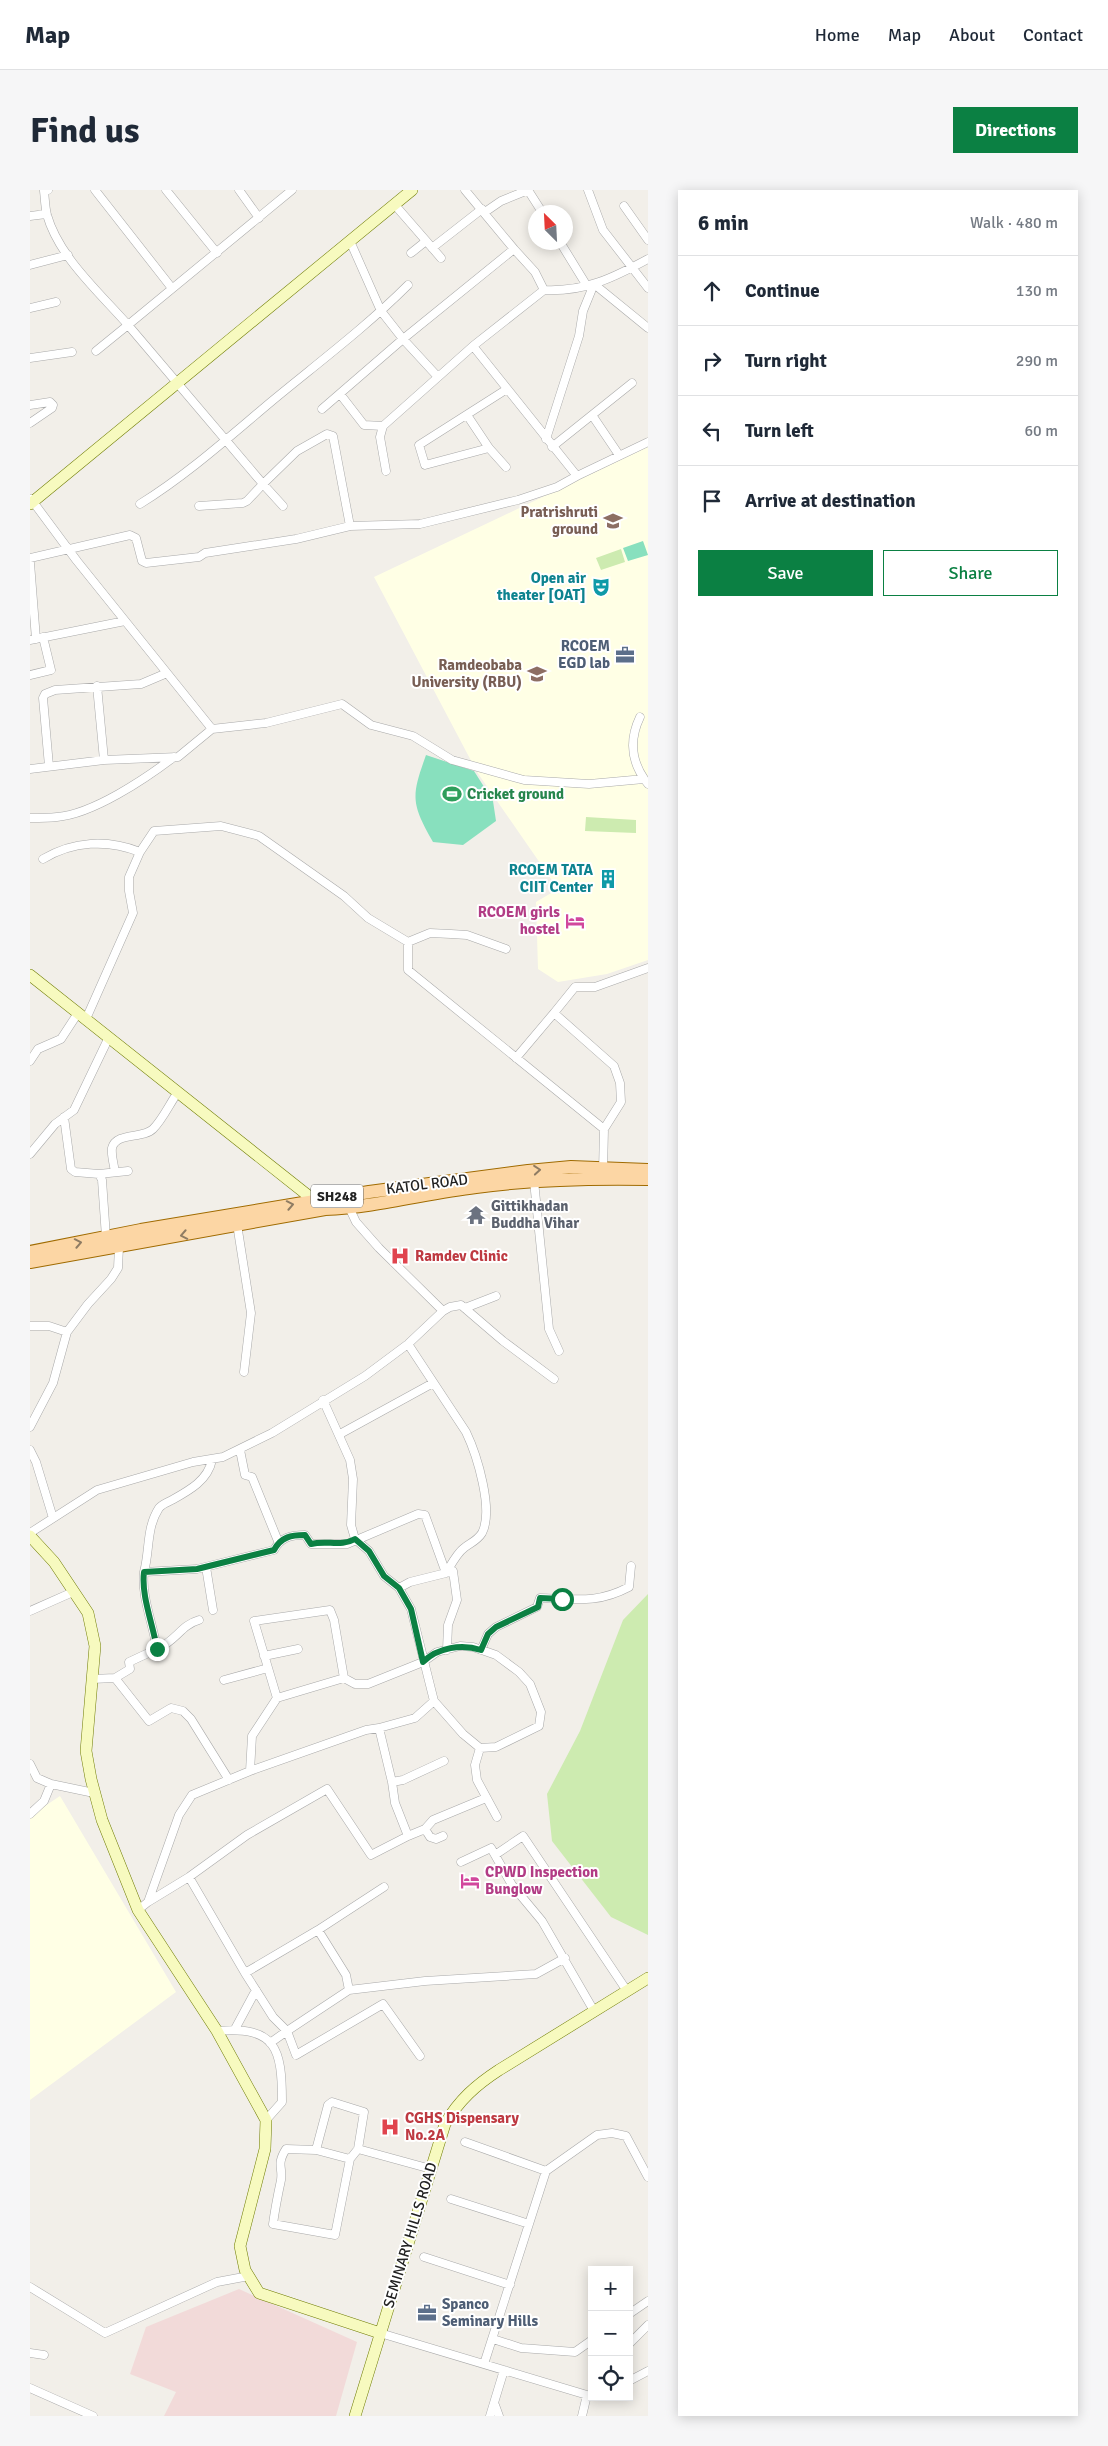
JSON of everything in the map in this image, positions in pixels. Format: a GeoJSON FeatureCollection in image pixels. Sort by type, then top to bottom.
{"type":"FeatureCollection","features":[{"type":"Feature","properties":{"kind":"main road","name":"KATOL ROAD"},"geometry":{"type":"LineString","coordinates":[[30,1262],[114,1240],[346,1195],[571,1167],[648,1178]]}},
{"type":"Feature","properties":{"kind":"main road","name":"KATOL ROAD"},"geometry":{"type":"LineString","coordinates":[[30,1252],[237,1224],[325,1209],[349,1208],[475,1187],[648,1170]]}},
{"type":"Feature","properties":{"kind":"street"},"geometry":{"type":"LineString","coordinates":[[45,190],[46,214],[56,238],[68,255],[283,506]]}},
{"type":"Feature","properties":{"kind":"street"},"geometry":{"type":"LineString","coordinates":[[95,190],[171,288]]}},
{"type":"Feature","properties":{"kind":"street"},"geometry":{"type":"LineString","coordinates":[[166,190],[217,253]]}},
{"type":"Feature","properties":{"kind":"street"},"geometry":{"type":"LineString","coordinates":[[239,190],[259,218]]}},
{"type":"Feature","properties":{"kind":"street"},"geometry":{"type":"LineString","coordinates":[[96,351],[292,190]]}},
{"type":"Feature","properties":{"kind":"street"},"geometry":{"type":"LineString","coordinates":[[212,729],[30,499],[403,190]]}},
{"type":"Feature","properties":{"kind":"street"},"geometry":{"type":"LineString","coordinates":[[176,379],[412,190]]}},
{"type":"Feature","properties":{"kind":"street"},"geometry":{"type":"LineString","coordinates":[[466,190],[535,272],[544,290]]}},
{"type":"Feature","properties":{"kind":"street"},"geometry":{"type":"LineString","coordinates":[[432,248],[484,210],[501,201],[528,190],[538,205]]}},
{"type":"Feature","properties":{"kind":"street"},"geometry":{"type":"LineString","coordinates":[[588,190],[602,230],[630,268],[648,288]]}},
{"type":"Feature","properties":{"kind":"street"},"geometry":{"type":"LineString","coordinates":[[394,204],[441,258]]}},
{"type":"Feature","properties":{"kind":"street"},"geometry":{"type":"LineString","coordinates":[[624,206],[648,240]]}},
{"type":"Feature","properties":{"kind":"street"},"geometry":{"type":"LineString","coordinates":[[30,216],[46,214]]}},
{"type":"Feature","properties":{"kind":"street"},"geometry":{"type":"LineString","coordinates":[[350,241],[381,312],[438,377]]}},
{"type":"Feature","properties":{"kind":"street"},"geometry":{"type":"LineString","coordinates":[[411,253],[426,241]]}},
{"type":"Feature","properties":{"kind":"street"},"geometry":{"type":"LineString","coordinates":[[322,409],[403,339],[514,249]]}},
{"type":"Feature","properties":{"kind":"street"},"geometry":{"type":"LineString","coordinates":[[566,250],[591,285],[648,328]]}},
{"type":"Feature","properties":{"kind":"street"},"geometry":{"type":"LineString","coordinates":[[30,264],[68,255]]}},
{"type":"Feature","properties":{"kind":"street"},"geometry":{"type":"LineString","coordinates":[[386,471],[380,437],[383,426],[473,346],[544,290],[591,285],[609,280],[648,259]]}},
{"type":"Feature","properties":{"kind":"street"},"geometry":{"type":"LineString","coordinates":[[140,504],[166,488],[226,440],[381,312],[408,285]]}},
{"type":"Feature","properties":{"kind":"street"},"geometry":{"type":"LineString","coordinates":[[546,439],[579,336],[591,285]]}},
{"type":"Feature","properties":{"kind":"street"},"geometry":{"type":"LineString","coordinates":[[30,308],[56,302]]}},
{"type":"Feature","properties":{"kind":"street"},"geometry":{"type":"LineString","coordinates":[[473,346],[577,476]]}},
{"type":"Feature","properties":{"kind":"street"},"geometry":{"type":"LineString","coordinates":[[30,358],[72,352]]}},
{"type":"Feature","properties":{"kind":"street"},"geometry":{"type":"LineString","coordinates":[[552,447],[632,383]]}},
{"type":"Feature","properties":{"kind":"street"},"geometry":{"type":"LineString","coordinates":[[489,448],[425,464],[419,445],[507,389]]}},
{"type":"Feature","properties":{"kind":"street"},"geometry":{"type":"LineString","coordinates":[[340,394],[364,425],[383,426]]}},
{"type":"Feature","properties":{"kind":"street"},"geometry":{"type":"LineString","coordinates":[[30,405],[50,402],[53,404],[52,408],[30,423]]}},
{"type":"Feature","properties":{"kind":"street"},"geometry":{"type":"LineString","coordinates":[[467,415],[489,448],[506,467]]}},
{"type":"Feature","properties":{"kind":"street"},"geometry":{"type":"LineString","coordinates":[[592,415],[619,455]]}},
{"type":"Feature","properties":{"kind":"street"},"geometry":{"type":"LineString","coordinates":[[199,506],[243,503],[247,501],[297,451],[327,434],[334,436],[350,526]]}},
{"type":"Feature","properties":{"kind":"street"},"geometry":{"type":"LineString","coordinates":[[30,558],[130,535],[136,538],[142,561],[146,563],[199,557],[205,553],[296,539],[350,526],[420,524],[518,500],[556,487],[648,442]]}},
{"type":"Feature","properties":{"kind":"street"},"geometry":{"type":"LineString","coordinates":[[30,563],[36,639],[51,670],[30,675]]}},
{"type":"Feature","properties":{"kind":"street"},"geometry":{"type":"LineString","coordinates":[[36,639],[125,620]]}},
{"type":"Feature","properties":{"kind":"street"},"geometry":{"type":"LineString","coordinates":[[49,766],[43,698],[45,694],[55,690],[141,684],[167,673]]}},
{"type":"Feature","properties":{"kind":"street"},"geometry":{"type":"LineString","coordinates":[[97,686],[104,760]]}},
{"type":"Feature","properties":{"kind":"street"},"geometry":{"type":"LineString","coordinates":[[30,769],[104,760],[178,757],[212,729],[266,723],[342,704],[371,725],[413,736],[452,760],[524,780],[589,784],[646,781],[631,746],[633,730],[640,716]]}},
{"type":"Feature","properties":{"kind":"street"},"geometry":{"type":"LineString","coordinates":[[30,818],[58,817],[73,814],[141,782],[174,757]]}},
{"type":"Feature","properties":{"kind":"street"},"geometry":{"type":"LineString","coordinates":[[30,1062],[38,1049],[60,1039],[82,1016],[133,913],[129,891],[130,877],[140,852],[154,831],[221,826],[259,836],[344,896],[368,918],[408,942]]}},
{"type":"Feature","properties":{"kind":"street"},"geometry":{"type":"LineString","coordinates":[[42,859],[55,852],[82,844],[116,844],[140,852]]}},
{"type":"Feature","properties":{"kind":"street"},"geometry":{"type":"LineString","coordinates":[[408,942],[430,933],[467,935],[506,949]]}},
{"type":"Feature","properties":{"kind":"street"},"geometry":{"type":"LineString","coordinates":[[408,942],[408,970],[604,1130]]}},
{"type":"Feature","properties":{"kind":"street"},"geometry":{"type":"LineString","coordinates":[[516,1058],[576,987],[596,987],[648,968]]}},
{"type":"Feature","properties":{"kind":"street"},"geometry":{"type":"LineString","coordinates":[[30,975],[325,1209]]}},
{"type":"Feature","properties":{"kind":"street"},"geometry":{"type":"LineString","coordinates":[[554,1013],[614,1066],[620,1083],[621,1102],[604,1130],[603,1173]]}},
{"type":"Feature","properties":{"kind":"street"},"geometry":{"type":"LineString","coordinates":[[30,1154],[50,1128],[74,1110],[109,1037]]}},
{"type":"Feature","properties":{"kind":"street"},"geometry":{"type":"LineString","coordinates":[[115,1172],[112,1148],[116,1141],[127,1137],[144,1135],[154,1128],[178,1092]]}},
{"type":"Feature","properties":{"kind":"street"},"geometry":{"type":"LineString","coordinates":[[64,1117],[72,1169],[75,1172],[99,1174],[128,1171]]}},
{"type":"Feature","properties":{"kind":"street"},"geometry":{"type":"LineString","coordinates":[[30,1427],[53,1383],[67,1332],[88,1304],[112,1280],[118,1268],[102,1180],[99,1174]]}},
{"type":"Feature","properties":{"kind":"street"},"geometry":{"type":"LineString","coordinates":[[534,1181],[549,1329],[559,1351]]}},
{"type":"Feature","properties":{"kind":"street"},"geometry":{"type":"LineString","coordinates":[[346,1195],[349,1208],[356,1222],[379,1248],[443,1311]]}},
{"type":"Feature","properties":{"kind":"street"},"geometry":{"type":"LineString","coordinates":[[237,1224],[252,1313],[244,1372]]}},
{"type":"Feature","properties":{"kind":"street"},"geometry":{"type":"LineString","coordinates":[[465,1308],[496,1296]]}},
{"type":"Feature","properties":{"kind":"street"},"geometry":{"type":"LineString","coordinates":[[554,1379],[503,1341],[461,1305],[443,1311],[408,1344],[365,1376],[272,1433],[240,1450],[212,1460],[193,1462],[98,1490],[30,1534],[54,1562],[88,1613],[95,1646],[86,1751],[94,1793],[102,1820],[138,1910],[217,2031],[266,2120],[265,2150],[240,2246],[245,2270],[259,2293],[380,2333],[587,2395],[582,2416]]}},
{"type":"Feature","properties":{"kind":"street"},"geometry":{"type":"LineString","coordinates":[[30,1326],[49,1326],[67,1332]]}},
{"type":"Feature","properties":{"kind":"street"},"geometry":{"type":"LineString","coordinates":[[408,1344],[442,1394],[472,1445],[486,1505],[486,1519],[482,1533],[473,1543],[464,1548],[446,1572]]}},
{"type":"Feature","properties":{"kind":"street"},"geometry":{"type":"LineString","coordinates":[[340,1434],[433,1383]]}},
{"type":"Feature","properties":{"kind":"street"},"geometry":{"type":"LineString","coordinates":[[250,1771],[252,1736],[277,1698],[344,1678],[355,1684],[368,1684],[423,1662],[429,1656],[460,1646],[496,1655],[520,1672],[530,1684],[541,1712],[539,1726],[496,1747],[480,1748],[463,1734],[434,1701],[423,1662],[411,1609],[399,1588],[384,1576],[369,1551],[355,1539],[351,1525],[353,1479],[350,1460],[340,1434],[323,1400]]}},
{"type":"Feature","properties":{"kind":"street"},"geometry":{"type":"LineString","coordinates":[[30,1450],[36,1462],[53,1518]]}},
{"type":"Feature","properties":{"kind":"street"},"geometry":{"type":"LineString","coordinates":[[240,1450],[245,1474],[252,1477],[278,1541]]}},
{"type":"Feature","properties":{"kind":"street"},"geometry":{"type":"LineString","coordinates":[[157,1649],[153,1622],[142,1585],[149,1552],[150,1530],[160,1506],[200,1482],[210,1473],[212,1460]]}},
{"type":"Feature","properties":{"kind":"street"},"geometry":{"type":"LineString","coordinates":[[144,1572],[206,1567],[259,1555],[274,1550],[278,1541],[294,1535],[305,1535],[311,1544],[346,1544],[418,1514],[425,1515],[446,1572]]}},
{"type":"Feature","properties":{"kind":"street"},"geometry":{"type":"LineString","coordinates":[[481,1650],[488,1634],[496,1627],[538,1607],[540,1598],[575,1601],[596,1600],[629,1587],[631,1566]]}},
{"type":"Feature","properties":{"kind":"street"},"geometry":{"type":"LineString","coordinates":[[206,1567],[212,1610]]}},
{"type":"Feature","properties":{"kind":"street"},"geometry":{"type":"LineString","coordinates":[[399,1588],[410,1582],[453,1571],[457,1600],[448,1624],[447,1650]]}},
{"type":"Feature","properties":{"kind":"street"},"geometry":{"type":"LineString","coordinates":[[30,1611],[73,1592]]}},
{"type":"Feature","properties":{"kind":"street"},"geometry":{"type":"LineString","coordinates":[[277,1698],[254,1621],[330,1610],[334,1620],[344,1678]]}},
{"type":"Feature","properties":{"kind":"street"},"geometry":{"type":"LineString","coordinates":[[92,1678],[115,1678],[130,1669],[128,1662],[170,1644],[184,1627],[199,1620]]}},
{"type":"Feature","properties":{"kind":"street"},"geometry":{"type":"LineString","coordinates":[[264,1656],[298,1649]]}},
{"type":"Feature","properties":{"kind":"street"},"geometry":{"type":"LineString","coordinates":[[224,1680],[268,1668]]}},
{"type":"Feature","properties":{"kind":"street"},"geometry":{"type":"LineString","coordinates":[[115,1678],[149,1721],[171,1708],[183,1711],[210,1746],[228,1780]]}},
{"type":"Feature","properties":{"kind":"street"},"geometry":{"type":"LineString","coordinates":[[148,1902],[179,1815],[192,1795],[250,1771],[366,1730],[415,1718],[434,1701]]}},
{"type":"Feature","properties":{"kind":"street"},"geometry":{"type":"LineString","coordinates":[[378,1728],[392,1782],[395,1803],[408,1836]]}},
{"type":"Feature","properties":{"kind":"street"},"geometry":{"type":"LineString","coordinates":[[480,1748],[475,1765],[477,1780],[497,1818]]}},
{"type":"Feature","properties":{"kind":"street"},"geometry":{"type":"LineString","coordinates":[[392,1782],[402,1780],[444,1761]]}},
{"type":"Feature","properties":{"kind":"street"},"geometry":{"type":"LineString","coordinates":[[30,1764],[34,1778],[51,1784],[94,1793]]}},
{"type":"Feature","properties":{"kind":"street"},"geometry":{"type":"LineString","coordinates":[[30,1814],[44,1801],[51,1784]]}},
{"type":"Feature","properties":{"kind":"street"},"geometry":{"type":"LineString","coordinates":[[138,1910],[189,1877],[247,1835],[327,1789],[371,1855],[425,1829],[433,1820],[486,1798]]}},
{"type":"Feature","properties":{"kind":"street"},"geometry":{"type":"LineString","coordinates":[[425,1829],[430,1837],[443,1836]]}},
{"type":"Feature","properties":{"kind":"street"},"geometry":{"type":"LineString","coordinates":[[495,1855],[524,1836],[626,1991]]}},
{"type":"Feature","properties":{"kind":"street"},"geometry":{"type":"LineString","coordinates":[[461,1862],[491,1848],[512,1885],[542,1921],[594,2011]]}},
{"type":"Feature","properties":{"kind":"street"},"geometry":{"type":"LineString","coordinates":[[189,1877],[245,1973],[273,2017],[287,2031],[296,2054],[383,2004],[420,2056]]}},
{"type":"Feature","properties":{"kind":"street"},"geometry":{"type":"LineString","coordinates":[[245,1973],[318,1930],[384,1886]]}},
{"type":"Feature","properties":{"kind":"street"},"geometry":{"type":"LineString","coordinates":[[318,1930],[346,1975],[349,1990]]}},
{"type":"Feature","properties":{"kind":"street"},"geometry":{"type":"LineString","coordinates":[[270,2043],[349,1990],[425,1981],[536,1974],[565,1958]]}},
{"type":"Feature","properties":{"kind":"street","name":"SEMINARY HILLS ROAD"},"geometry":{"type":"LineString","coordinates":[[355,2416],[445,2124],[456,2105],[477,2085],[648,1978]]}},
{"type":"Feature","properties":{"kind":"street"},"geometry":{"type":"LineString","coordinates":[[235,2029],[256,1990]]}},
{"type":"Feature","properties":{"kind":"street"},"geometry":{"type":"LineString","coordinates":[[217,2031],[235,2029],[260,2034],[270,2043],[278,2059],[282,2080],[282,2102],[266,2120]]}},
{"type":"Feature","properties":{"kind":"street"},"geometry":{"type":"LineString","coordinates":[[316,2150],[328,2105],[332,2102],[364,2112],[358,2149],[350,2159],[335,2235],[273,2224],[282,2178],[280,2166],[286,2149],[316,2150],[350,2159]]}},
{"type":"Feature","properties":{"kind":"street"},"geometry":{"type":"LineString","coordinates":[[484,2364],[546,2170],[596,2135],[612,2133],[626,2136],[648,2177]]}},
{"type":"Feature","properties":{"kind":"street"},"geometry":{"type":"LineString","coordinates":[[465,2142],[546,2170]]}},
{"type":"Feature","properties":{"kind":"street"},"geometry":{"type":"LineString","coordinates":[[358,2149],[431,2169]]}},
{"type":"Feature","properties":{"kind":"street"},"geometry":{"type":"LineString","coordinates":[[452,2199],[529,2224]]}},
{"type":"Feature","properties":{"kind":"street"},"geometry":{"type":"LineString","coordinates":[[424,2257],[510,2285]]}},
{"type":"Feature","properties":{"kind":"street"},"geometry":{"type":"LineString","coordinates":[[30,2287],[105,2333],[217,2282],[249,2276]]}},
{"type":"Feature","properties":{"kind":"street"},"geometry":{"type":"LineString","coordinates":[[633,2311],[648,2301]]}},
{"type":"Feature","properties":{"kind":"street"},"geometry":{"type":"LineString","coordinates":[[633,2340],[648,2325]]}},
{"type":"Feature","properties":{"kind":"street"},"geometry":{"type":"LineString","coordinates":[[493,2339],[521,2348],[575,2352],[588,2343]]}},
{"type":"Feature","properties":{"kind":"street"},"geometry":{"type":"LineString","coordinates":[[30,2353],[44,2355]]}},
{"type":"Feature","properties":{"kind":"street"},"geometry":{"type":"LineString","coordinates":[[490,2416],[495,2405],[504,2370]]}},
{"type":"Feature","properties":{"kind":"street"},"geometry":{"type":"LineString","coordinates":[[633,2378],[648,2371]]}},
{"type":"Feature","properties":{"kind":"street"},"geometry":{"type":"LineString","coordinates":[[30,2388],[94,2416]]}},
{"type":"Feature","properties":{"kind":"street"},"geometry":{"type":"LineString","coordinates":[[495,2405],[499,2416]]}},
{"type":"Feature","properties":{"kind":"shaded area","name":"Ramdeobaba University (RBU)"},"geometry":{"type":"Polygon","coordinates":[[[648,447],[648,960],[607,974],[558,982],[538,969],[536,902],[558,889],[477,772],[374,577],[648,447]]]}},
{"type":"Feature","properties":{"kind":"shaded area"},"geometry":{"type":"Polygon","coordinates":[[[60,1796],[176,1992],[30,2100],[30,1816],[60,1796]]]}},
{"type":"Feature","properties":{"kind":"shaded area"},"geometry":{"type":"Polygon","coordinates":[[[239,2289],[357,2342],[336,2416],[164,2416],[176,2392],[130,2374],[146,2327],[239,2289]]]}},
{"type":"Feature","properties":{"kind":"green space"},"geometry":{"type":"Polygon","coordinates":[[[643,541],[648,555],[628,561],[623,548],[643,541]]]}},
{"type":"Feature","properties":{"kind":"green space"},"geometry":{"type":"Polygon","coordinates":[[[621,549],[625,562],[601,570],[596,558],[621,549]]]}},
{"type":"Feature","properties":{"kind":"green space","name":"Cricket ground"},"geometry":{"type":"Polygon","coordinates":[[[426,755],[474,771],[493,801],[496,821],[463,845],[433,842],[421,818],[417,808],[416,791],[426,755]]]}},
{"type":"Feature","properties":{"kind":"green space"},"geometry":{"type":"Polygon","coordinates":[[[586,817],[636,820],[636,833],[585,831],[586,817]]]}},
{"type":"Feature","properties":{"kind":"green space"},"geometry":{"type":"Polygon","coordinates":[[[648,1594],[648,1935],[611,1917],[552,1841],[547,1794],[580,1731],[623,1620],[648,1594]]]}},
{"type":"Feature","properties":{"kind":"place","name":"Pratrishruti ground"},"geometry":{"type":"Point","coordinates":[613,521]}},
{"type":"Feature","properties":{"kind":"place","name":"Open air theater [OAT]"},"geometry":{"type":"Point","coordinates":[601,587]}},
{"type":"Feature","properties":{"kind":"place","name":"RCOEM EGD lab"},"geometry":{"type":"Point","coordinates":[625,655]}},
{"type":"Feature","properties":{"kind":"place","name":"Ramdeobaba University (RBU)"},"geometry":{"type":"Point","coordinates":[537,674]}},
{"type":"Feature","properties":{"kind":"place","name":"Cricket ground"},"geometry":{"type":"Point","coordinates":[452,794]}},
{"type":"Feature","properties":{"kind":"place","name":"RCOEM TATA CIIT Center"},"geometry":{"type":"Point","coordinates":[608,879]}},
{"type":"Feature","properties":{"kind":"place","name":"RCOEM girls hostel"},"geometry":{"type":"Point","coordinates":[575,921]}},
{"type":"Feature","properties":{"kind":"place","name":"Gittikhadan Buddha Vihar"},"geometry":{"type":"Point","coordinates":[476,1215]}},
{"type":"Feature","properties":{"kind":"place","name":"Ramdev Clinic"},"geometry":{"type":"Point","coordinates":[400,1256]}},
{"type":"Feature","properties":{"kind":"place","name":"CPWD Inspection Bunglow"},"geometry":{"type":"Point","coordinates":[470,1881]}},
{"type":"Feature","properties":{"kind":"place","name":"CGHS Dispensary No.2A"},"geometry":{"type":"Point","coordinates":[390,2127]}},
{"type":"Feature","properties":{"kind":"place","name":"Spanco Seminary Hills"},"geometry":{"type":"Point","coordinates":[427,2313]}},
{"type":"Feature","properties":{"kind":"route"},"geometry":{"type":"LineString","coordinates":[[157,1649],[153,1622],[142,1585],[144,1572],[197,1569],[233,1559],[259,1555],[274,1550],[278,1541],[294,1535],[305,1535],[311,1544],[326,1542],[346,1544],[355,1539],[369,1551],[384,1576],[399,1588],[411,1609],[423,1662],[437,1652],[460,1646],[481,1650],[488,1634],[496,1627],[538,1607],[540,1598],[562,1599]]}}]}
